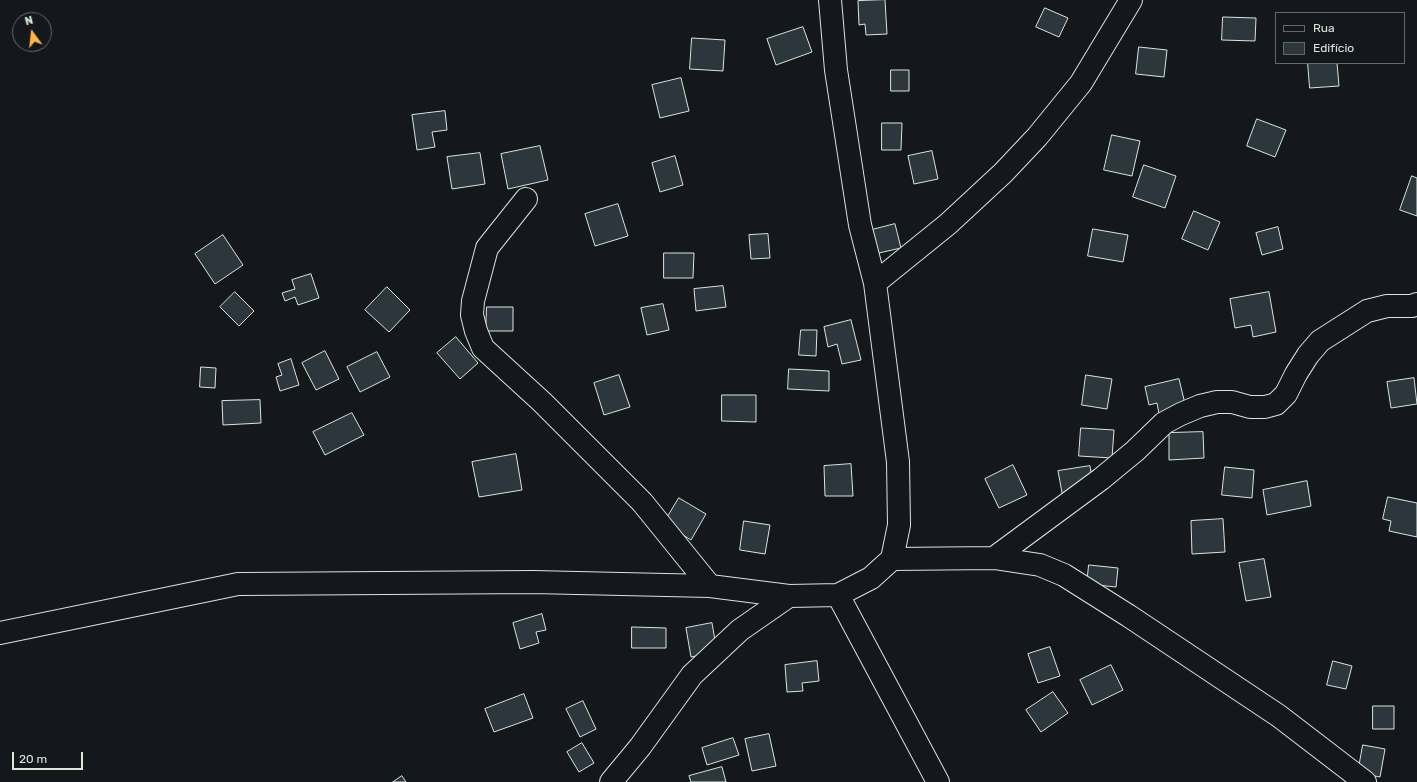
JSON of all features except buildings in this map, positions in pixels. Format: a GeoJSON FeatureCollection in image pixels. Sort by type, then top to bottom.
{"type":"FeatureCollection","features":[{"type":"Feature","properties":{"kind":"street"},"geometry":{"type":"LineString","coordinates":[[0,633],[238,584],[533,582],[710,586],[789,596],[838,595],[871,578],[892,559],[899,525],[898,462],[875,283],[860,225],[836,70],[830,0]]}},
{"type":"Feature","properties":{"kind":"street"},"geometry":{"type":"LineString","coordinates":[[875,283],[948,224],[1003,173],[1037,137],[1081,83],[1130,0]]}},
{"type":"Feature","properties":{"kind":"street"},"geometry":{"type":"LineString","coordinates":[[526,199],[488,248],[473,301],[472,315],[476,331],[484,348],[542,402],[642,502],[710,586]]}},
{"type":"Feature","properties":{"kind":"street"},"geometry":{"type":"LineString","coordinates":[[994,558],[1101,479],[1135,451],[1164,423],[1200,406],[1216,402],[1232,402],[1250,407],[1264,408],[1276,404],[1286,394],[1308,355],[1320,341],[1367,311],[1387,306],[1412,306],[1417,304]]}},
{"type":"Feature","properties":{"kind":"street"},"geometry":{"type":"LineString","coordinates":[[892,559],[994,558],[1040,565],[1064,575],[1136,620],[1279,716],[1365,782]]}},
{"type":"Feature","properties":{"kind":"street"},"geometry":{"type":"LineString","coordinates":[[838,595],[938,782]]}},
{"type":"Feature","properties":{"kind":"street"},"geometry":{"type":"LineString","coordinates":[[611,782],[640,747],[692,675],[740,630],[789,596]]}}]}
